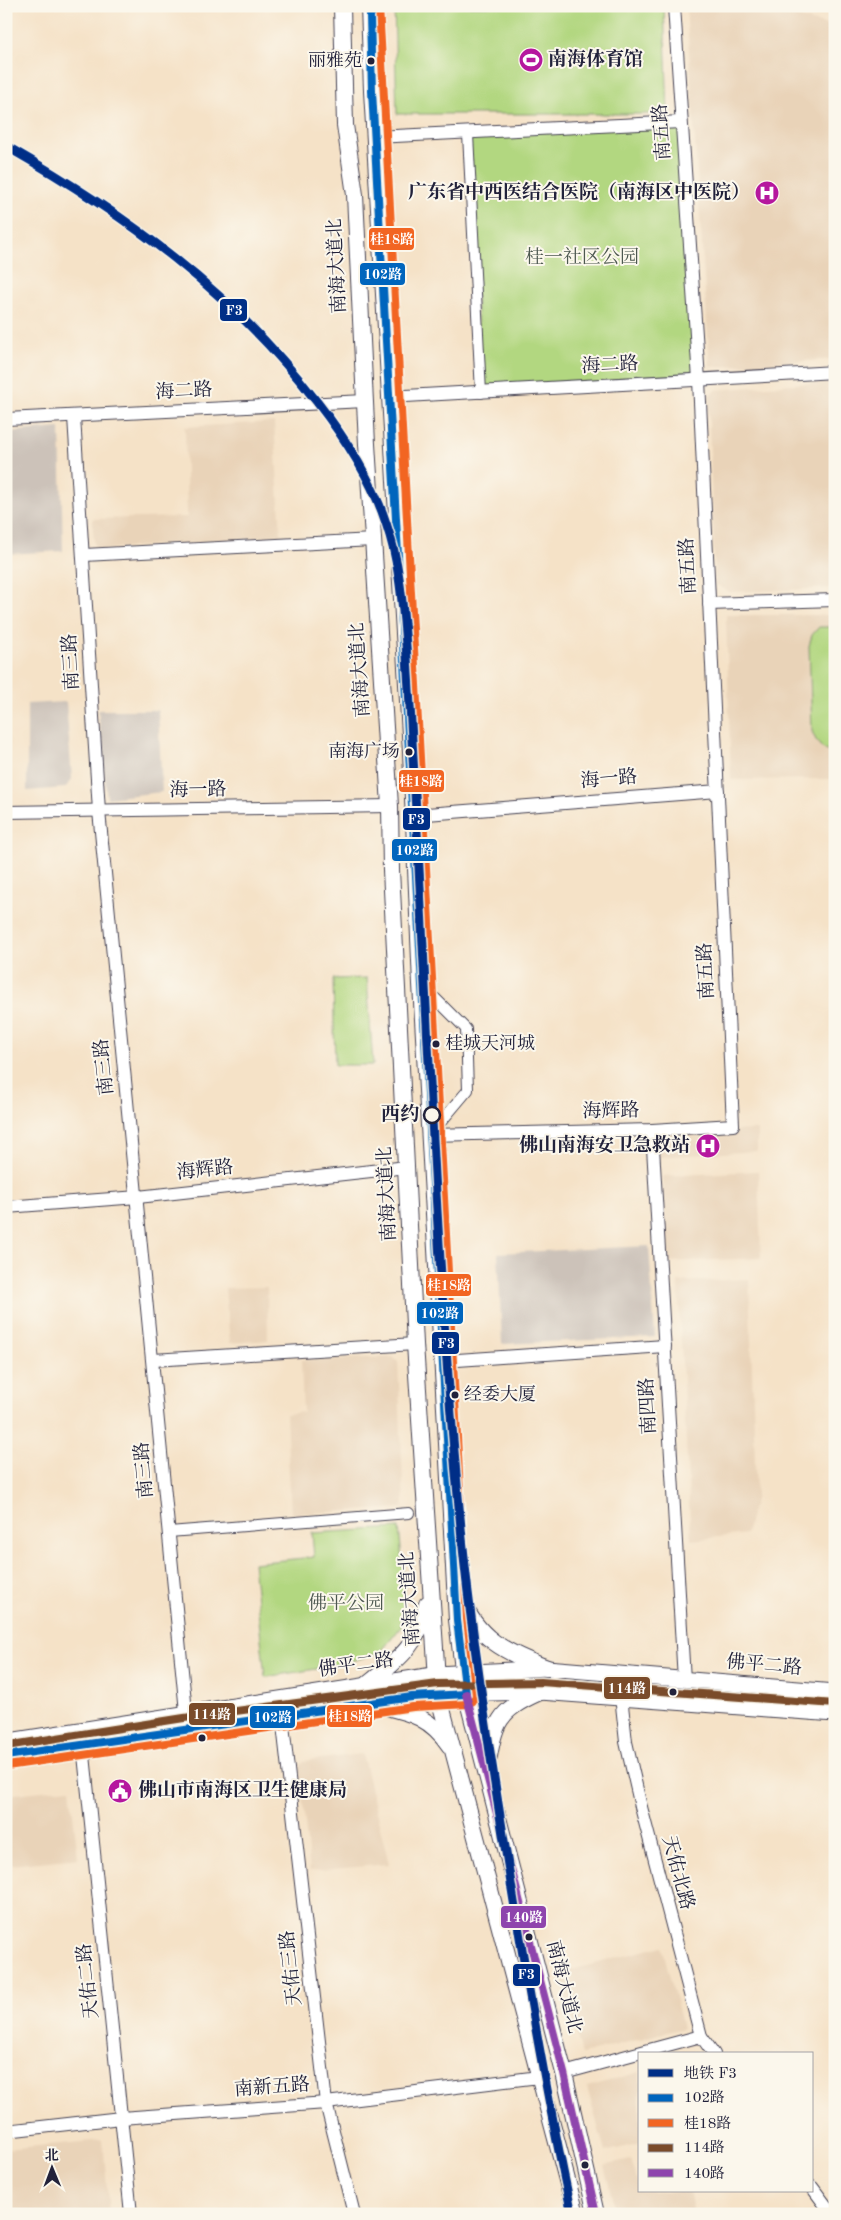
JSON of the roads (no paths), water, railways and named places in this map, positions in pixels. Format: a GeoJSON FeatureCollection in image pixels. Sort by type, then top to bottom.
{"type":"FeatureCollection","features":[{"type":"Feature","properties":{"kind":"highway","name":"南海大道北"},"geometry":{"type":"LineString","coordinates":[[341,9],[345,125],[355,195],[364,401],[390,806],[391,870],[415,1344],[438,1694],[576,2214]]}},
{"type":"Feature","properties":{"kind":"highway","name":"南海大道北"},"geometry":{"type":"LineString","coordinates":[[371,10],[375,136],[388,397],[414,814],[421,984],[455,1585],[466,1694],[564,2073],[596,2214]]}},
{"type":"Feature","properties":{"kind":"highway"},"geometry":{"type":"LineString","coordinates":[[455,1585],[464,1609],[492,1642],[510,1654],[548,1668]]}},
{"type":"Feature","properties":{"kind":"highway"},"geometry":{"type":"LineString","coordinates":[[368,1684],[401,1657],[415,1640],[424,1620],[430,1587]]}},
{"type":"Feature","properties":{"kind":"highway"},"geometry":{"type":"LineString","coordinates":[[486,1772],[497,1723],[508,1710],[540,1692]]}},
{"type":"Feature","properties":{"kind":"highway"},"geometry":{"type":"LineString","coordinates":[[369,1703],[423,1718],[441,1732],[455,1754]]}},
{"type":"Feature","properties":{"kind":"main road","name":"佛平二路"},"geometry":{"type":"LineString","coordinates":[[6,1741],[368,1684],[464,1672],[548,1668],[835,1692]]}},
{"type":"Feature","properties":{"kind":"main road","name":"佛平二路"},"geometry":{"type":"LineString","coordinates":[[6,1756],[185,1728],[438,1694],[540,1692],[621,1696],[835,1714]]}},
{"type":"Feature","properties":{"kind":"street","name":"南五路"},"geometry":{"type":"LineString","coordinates":[[674,6],[699,380],[733,1124]]}},
{"type":"Feature","properties":{"kind":"street"},"geometry":{"type":"LineString","coordinates":[[375,136],[468,134],[681,122]]}},
{"type":"Feature","properties":{"kind":"street"},"geometry":{"type":"LineString","coordinates":[[468,134],[481,393]]}},
{"type":"Feature","properties":{"kind":"street","name":"海二路"},"geometry":{"type":"LineString","coordinates":[[388,397],[835,372]]}},
{"type":"Feature","properties":{"kind":"street","name":"海二路"},"geometry":{"type":"LineString","coordinates":[[6,419],[364,401]]}},
{"type":"Feature","properties":{"kind":"street","name":"南三路"},"geometry":{"type":"LineString","coordinates":[[74,416],[99,811],[138,1197],[186,1712]]}},
{"type":"Feature","properties":{"kind":"street"},"geometry":{"type":"LineString","coordinates":[[84,556],[373,540]]}},
{"type":"Feature","properties":{"kind":"street"},"geometry":{"type":"LineString","coordinates":[[709,604],[835,600]]}},
{"type":"Feature","properties":{"kind":"street","name":"海一路"},"geometry":{"type":"LineString","coordinates":[[414,814],[718,790]]}},
{"type":"Feature","properties":{"kind":"street","name":"海一路"},"geometry":{"type":"LineString","coordinates":[[6,812],[390,806]]}},
{"type":"Feature","properties":{"kind":"street"},"geometry":{"type":"LineString","coordinates":[[421,984],[466,1029],[468,1090],[430,1135]]}},
{"type":"Feature","properties":{"kind":"street","name":"海辉路"},"geometry":{"type":"LineString","coordinates":[[430,1135],[652,1130],[733,1124]]}},
{"type":"Feature","properties":{"kind":"street","name":"南四路"},"geometry":{"type":"LineString","coordinates":[[652,1130],[684,1680]]}},
{"type":"Feature","properties":{"kind":"street","name":"海辉路"},"geometry":{"type":"LineString","coordinates":[[6,1207],[138,1197],[407,1167]]}},
{"type":"Feature","properties":{"kind":"street"},"geometry":{"type":"LineString","coordinates":[[153,1360],[415,1344]]}},
{"type":"Feature","properties":{"kind":"street"},"geometry":{"type":"LineString","coordinates":[[443,1361],[665,1346]]}},
{"type":"Feature","properties":{"kind":"street"},"geometry":{"type":"LineString","coordinates":[[169,1532],[409,1513]]}},
{"type":"Feature","properties":{"kind":"street","name":"天佑北路"},"geometry":{"type":"LineString","coordinates":[[621,1696],[626,1742],[641,1807],[700,2036],[712,2052]]}},
{"type":"Feature","properties":{"kind":"street","name":"天佑三路"},"geometry":{"type":"LineString","coordinates":[[282,1716],[326,2104],[354,2214]]}},
{"type":"Feature","properties":{"kind":"street","name":"天佑二路"},"geometry":{"type":"LineString","coordinates":[[84,1745],[131,2214]]}},
{"type":"Feature","properties":{"kind":"street"},"geometry":{"type":"LineString","coordinates":[[641,2052],[700,2036]]}},
{"type":"Feature","properties":{"kind":"street"},"geometry":{"type":"LineString","coordinates":[[564,2073],[638,2053]]}},
{"type":"Feature","properties":{"kind":"street","name":"南新五路"},"geometry":{"type":"LineString","coordinates":[[6,2131],[122,2118],[326,2104],[539,2077]]}},
{"type":"Feature","properties":{"kind":"street"},"geometry":{"type":"LineString","coordinates":[[814,2189],[832,2214]]}},
{"type":"Feature","properties":{"kind":"metro line","name":"F3"},"geometry":{"type":"LineString","coordinates":[[6,146],[93,199],[135,228],[175,258],[250,325],[284,362],[338,430],[357,459],[373,491],[391,539],[401,589],[407,657],[444,1318],[466,1579],[482,1701],[515,1909],[572,2214]]}},
{"type":"Feature","properties":{"kind":"place","name":"南海体育馆"},"geometry":{"type":"Point","coordinates":[531,60]}},
{"type":"Feature","properties":{"kind":"place","name":"丽雅苑"},"geometry":{"type":"Point","coordinates":[371,61]}},
{"type":"Feature","properties":{"kind":"place","name":"广东省中西医结合医院（南海区中医院）"},"geometry":{"type":"Point","coordinates":[767,193]}},
{"type":"Feature","properties":{"kind":"place","name":"南海广场"},"geometry":{"type":"Point","coordinates":[409,752]}},
{"type":"Feature","properties":{"kind":"place","name":"桂城天河城"},"geometry":{"type":"Point","coordinates":[436,1044]}},
{"type":"Feature","properties":{"kind":"place","name":"西约"},"geometry":{"type":"Point","coordinates":[432,1115]}},
{"type":"Feature","properties":{"kind":"place","name":"佛山南海安卫急救站"},"geometry":{"type":"Point","coordinates":[708,1146]}},
{"type":"Feature","properties":{"kind":"place","name":"经委大厦"},"geometry":{"type":"Point","coordinates":[455,1395]}},
{"type":"Feature","properties":{"kind":"place","name":"佛山市南海区卫生健康局"},"geometry":{"type":"Point","coordinates":[120,1791]}},
{"type":"Feature","properties":{"kind":"park label","name":"桂一社区公园"},"geometry":{"type":"Point","coordinates":[582,258]}},
{"type":"Feature","properties":{"kind":"park label","name":"佛平公园"},"geometry":{"type":"Point","coordinates":[346,1604]}}]}
